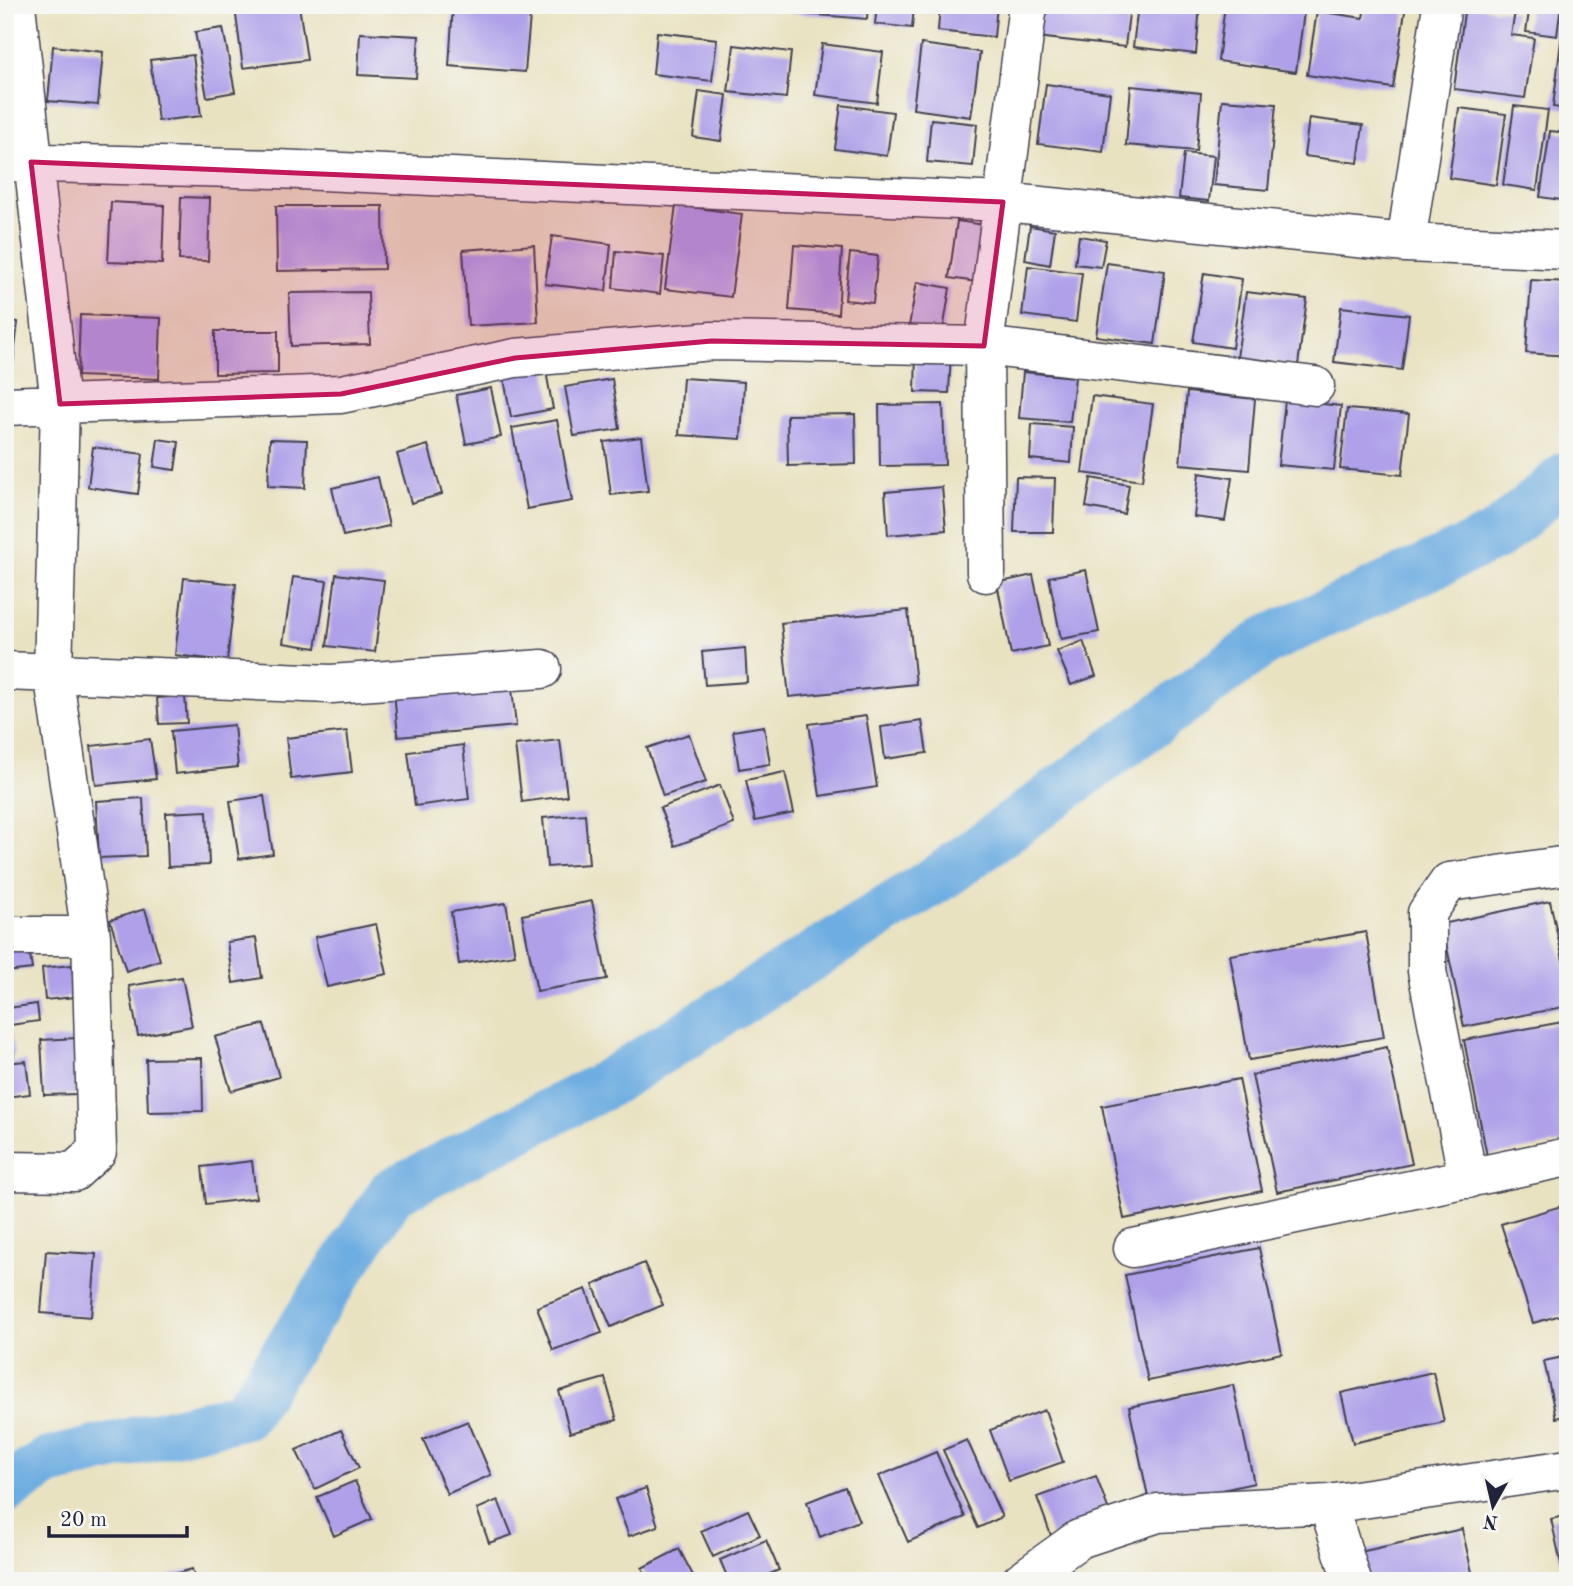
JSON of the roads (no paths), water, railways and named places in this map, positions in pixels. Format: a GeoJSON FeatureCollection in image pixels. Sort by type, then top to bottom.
{"type":"FeatureCollection","features":[{"type":"Feature","properties":{"kind":"street"},"geometry":{"type":"LineString","coordinates":[[5,1171],[74,1172],[97,1151],[92,936],[53,672],[60,404],[18,162],[16,5]]}},
{"type":"Feature","properties":{"kind":"street"},"geometry":{"type":"LineString","coordinates":[[986,573],[984,346],[1028,5]]}},
{"type":"Feature","properties":{"kind":"street"},"geometry":{"type":"LineString","coordinates":[[1406,243],[1442,5]]}},
{"type":"Feature","properties":{"kind":"street"},"geometry":{"type":"LineString","coordinates":[[18,162],[277,169],[1003,202],[1406,243],[1568,250]]}},
{"type":"Feature","properties":{"kind":"street"},"geometry":{"type":"LineString","coordinates":[[5,406],[341,394],[515,358],[712,341],[984,346],[1315,386]]}},
{"type":"Feature","properties":{"kind":"street"},"geometry":{"type":"LineString","coordinates":[[5,671],[331,684],[542,669]]}},
{"type":"Feature","properties":{"kind":"street"},"geometry":{"type":"LineString","coordinates":[[1468,1179],[1427,971],[1427,913],[1449,882],[1568,865]]}},
{"type":"Feature","properties":{"kind":"street"},"geometry":{"type":"LineString","coordinates":[[5,936],[92,936]]}},
{"type":"Feature","properties":{"kind":"street"},"geometry":{"type":"LineString","coordinates":[[1133,1248],[1568,1157]]}},
{"type":"Feature","properties":{"kind":"street"},"geometry":{"type":"LineString","coordinates":[[1021,1581],[1079,1539],[1158,1513],[1328,1504],[1568,1469]]}},
{"type":"Feature","properties":{"kind":"street"},"geometry":{"type":"LineString","coordinates":[[1328,1504],[1352,1581]]}},
{"type":"Feature","properties":{"kind":"waterway"},"geometry":{"type":"LineString","coordinates":[[5,1490],[47,1462],[244,1415],[392,1192],[603,1086],[945,874],[1267,640],[1496,536],[1568,475]]}}]}
